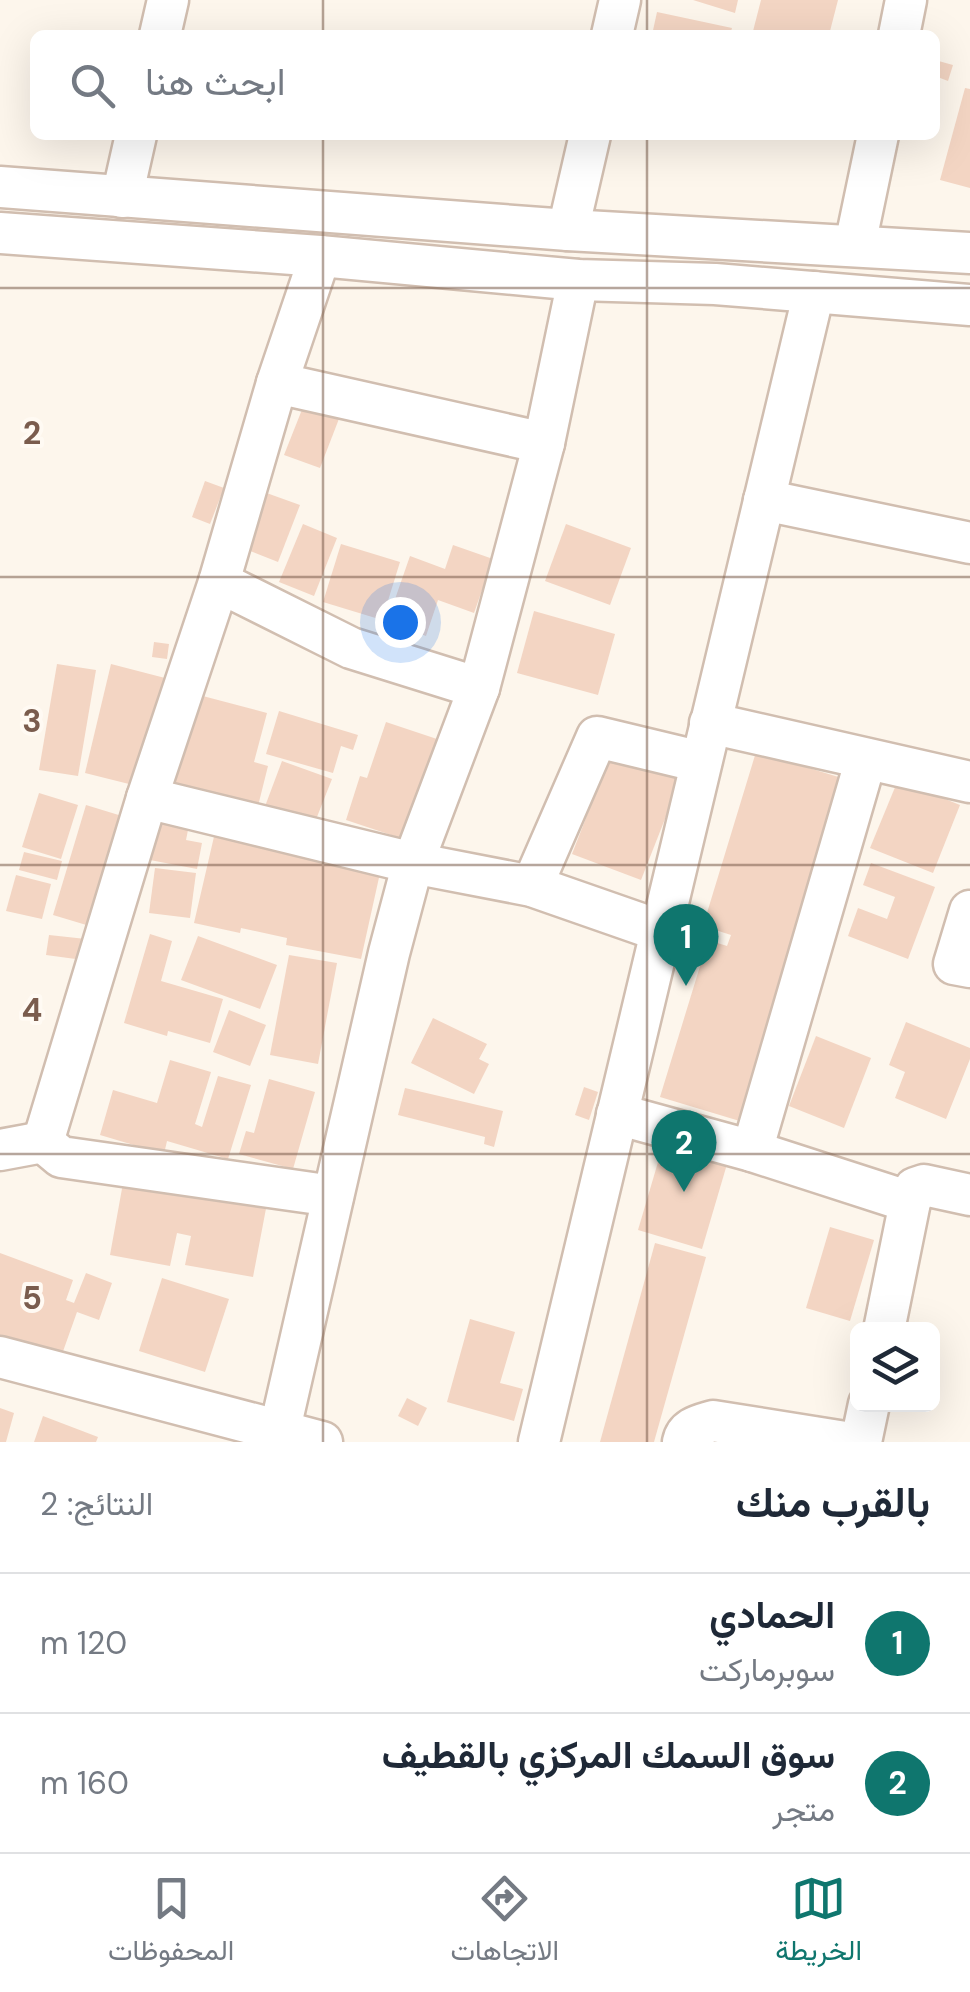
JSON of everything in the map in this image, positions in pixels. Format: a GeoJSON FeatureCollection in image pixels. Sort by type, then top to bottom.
{"type":"FeatureCollection","features":[{"type":"Feature","properties":{"kind":"street"},"geometry":{"type":"LineString","coordinates":[[161,30],[168,0]]}},
{"type":"Feature","properties":{"kind":"street"},"geometry":{"type":"LineString","coordinates":[[613,30],[620,0]]}},
{"type":"Feature","properties":{"kind":"street"},"geometry":{"type":"LineString","coordinates":[[899,30],[906,0]]}},
{"type":"Feature","properties":{"kind":"street"},"geometry":{"type":"LineString","coordinates":[[122,197],[135,140]]}},
{"type":"Feature","properties":{"kind":"street"},"geometry":{"type":"LineString","coordinates":[[568,230],[589,140]]}},
{"type":"Feature","properties":{"kind":"street"},"geometry":{"type":"LineString","coordinates":[[855,245],[877,140]]}},
{"type":"Feature","properties":{"kind":"street"},"geometry":{"type":"LineString","coordinates":[[0,187],[568,230],[970,253]]}},
{"type":"Feature","properties":{"kind":"street"},"geometry":{"type":"LineString","coordinates":[[0,233],[320,256],[578,280],[715,284],[970,305]]}},
{"type":"Feature","properties":{"kind":"street"},"geometry":{"type":"LineString","coordinates":[[43,1142],[147,798],[320,256]]}},
{"type":"Feature","properties":{"kind":"street"},"geometry":{"type":"LineString","coordinates":[[278,1436],[388,953],[413,863],[478,688],[544,443],[578,280]]}},
{"type":"Feature","properties":{"kind":"street"},"geometry":{"type":"LineString","coordinates":[[538,1442],[814,292]]}},
{"type":"Feature","properties":{"kind":"street"},"geometry":{"type":"LineString","coordinates":[[277,383],[544,443]]}},
{"type":"Feature","properties":{"kind":"street"},"geometry":{"type":"LineString","coordinates":[[764,500],[970,544]]}},
{"type":"Feature","properties":{"kind":"street"},"geometry":{"type":"LineString","coordinates":[[219,582],[351,648],[478,688]]}},
{"type":"Feature","properties":{"kind":"street"},"geometry":{"type":"LineString","coordinates":[[710,723],[970,782]]}},
{"type":"Feature","properties":{"kind":"street"},"geometry":{"type":"LineString","coordinates":[[532,886],[597,737],[701,762]]}},
{"type":"Feature","properties":{"kind":"street"},"geometry":{"type":"LineString","coordinates":[[752,1151],[866,759]]}},
{"type":"Feature","properties":{"kind":"street"},"geometry":{"type":"LineString","coordinates":[[147,798],[413,863],[532,886],[661,931]]}},
{"type":"Feature","properties":{"kind":"street"},"geometry":{"type":"LineString","coordinates":[[970,911],[954,964],[970,967]]}},
{"type":"Feature","properties":{"kind":"street"},"geometry":{"type":"LineString","coordinates":[[617,1114],[752,1151],[910,1202]]}},
{"type":"Feature","properties":{"kind":"street"},"geometry":{"type":"LineString","coordinates":[[0,1150],[43,1142],[62,1157],[333,1196]]}},
{"type":"Feature","properties":{"kind":"street"},"geometry":{"type":"LineString","coordinates":[[886,1322],[916,1188],[924,1185],[970,1195]]}},
{"type":"Feature","properties":{"kind":"street"},"geometry":{"type":"LineString","coordinates":[[0,1357],[278,1436],[322,1442]]}},
{"type":"Feature","properties":{"kind":"street"},"geometry":{"type":"LineString","coordinates":[[861,1442],[867,1412]]}},
{"type":"Feature","properties":{"kind":"street"},"geometry":{"type":"LineString","coordinates":[[683,1442],[693,1427],[713,1422],[845,1442]]}},
{"type":"Feature","properties":{"kind":"building"},"geometry":{"type":"Polygon","coordinates":[[[693,0],[738,0],[735,13],[693,0]]]}},
{"type":"Feature","properties":{"kind":"building"},"geometry":{"type":"Polygon","coordinates":[[[761,0],[838,0],[830,30],[753,30],[761,0]]]}},
{"type":"Feature","properties":{"kind":"building"},"geometry":{"type":"Polygon","coordinates":[[[657,12],[732,28],[731,30],[653,30],[657,12]]]}},
{"type":"Feature","properties":{"kind":"building"},"geometry":{"type":"Polygon","coordinates":[[[940,61],[953,65],[948,81],[940,78],[940,61]]]}},
{"type":"Feature","properties":{"kind":"building"},"geometry":{"type":"Polygon","coordinates":[[[965,88],[970,89],[970,188],[940,180],[965,88]]]}},
{"type":"Feature","properties":{"kind":"building"},"geometry":{"type":"Polygon","coordinates":[[[307,397],[342,411],[320,468],[284,455],[307,397]]]}},
{"type":"Feature","properties":{"kind":"building"},"geometry":{"type":"Polygon","coordinates":[[[205,481],[224,488],[210,524],[192,517],[205,481]]]}},
{"type":"Feature","properties":{"kind":"building"},"geometry":{"type":"Polygon","coordinates":[[[261,491],[300,505],[278,562],[240,547],[261,491]]]}},
{"type":"Feature","properties":{"kind":"building"},"geometry":{"type":"Polygon","coordinates":[[[303,524],[337,538],[314,596],[279,582],[303,524]]]}},
{"type":"Feature","properties":{"kind":"building"},"geometry":{"type":"Polygon","coordinates":[[[566,524],[631,548],[610,605],[545,581],[566,524]]]}},
{"type":"Feature","properties":{"kind":"building"},"geometry":{"type":"Polygon","coordinates":[[[341,544],[400,562],[382,620],[323,602],[341,544]]]}},
{"type":"Feature","properties":{"kind":"building"},"geometry":{"type":"Polygon","coordinates":[[[453,545],[493,559],[474,613],[438,600],[426,636],[387,622],[410,556],[445,569],[453,545]]]}},
{"type":"Feature","properties":{"kind":"building"},"geometry":{"type":"Polygon","coordinates":[[[534,611],[615,634],[598,695],[517,673],[534,611]]]}},
{"type":"Feature","properties":{"kind":"building"},"geometry":{"type":"Polygon","coordinates":[[[154,642],[169,644],[167,659],[152,657],[154,642]]]}},
{"type":"Feature","properties":{"kind":"building"},"geometry":{"type":"Polygon","coordinates":[[[57,664],[96,670],[78,776],[39,770],[57,664]]]}},
{"type":"Feature","properties":{"kind":"building"},"geometry":{"type":"Polygon","coordinates":[[[111,664],[165,678],[137,786],[85,773],[111,664]]]}},
{"type":"Feature","properties":{"kind":"building"},"geometry":{"type":"Polygon","coordinates":[[[199,695],[267,713],[254,762],[268,766],[257,810],[174,788],[199,695]]]}},
{"type":"Feature","properties":{"kind":"building"},"geometry":{"type":"Polygon","coordinates":[[[279,711],[358,735],[353,750],[341,746],[333,773],[266,754],[279,711]]]}},
{"type":"Feature","properties":{"kind":"building"},"geometry":{"type":"Polygon","coordinates":[[[386,722],[443,741],[409,841],[346,820],[360,776],[367,778],[386,722]]]}},
{"type":"Feature","properties":{"kind":"building"},"geometry":{"type":"Polygon","coordinates":[[[614,746],[683,773],[641,880],[572,854],[614,746]]]}},
{"type":"Feature","properties":{"kind":"building"},"geometry":{"type":"Polygon","coordinates":[[[756,752],[855,782],[743,1122],[660,1097],[708,940],[727,946],[731,935],[703,926],[756,752]]]}},
{"type":"Feature","properties":{"kind":"building"},"geometry":{"type":"Polygon","coordinates":[[[282,761],[332,779],[313,827],[264,809],[282,761]]]}},
{"type":"Feature","properties":{"kind":"building"},"geometry":{"type":"Polygon","coordinates":[[[898,780],[960,805],[933,873],[870,848],[898,780]]]}},
{"type":"Feature","properties":{"kind":"building"},"geometry":{"type":"Polygon","coordinates":[[[39,793],[78,805],[61,859],[22,847],[39,793]]]}},
{"type":"Feature","properties":{"kind":"building"},"geometry":{"type":"Polygon","coordinates":[[[86,805],[135,820],[103,930],[53,915],[86,805]]]}},
{"type":"Feature","properties":{"kind":"building"},"geometry":{"type":"Polygon","coordinates":[[[160,814],[190,820],[186,840],[202,843],[197,869],[150,860],[160,814]]]}},
{"type":"Feature","properties":{"kind":"building"},"geometry":{"type":"Polygon","coordinates":[[[216,828],[382,864],[361,959],[286,945],[287,938],[241,928],[240,933],[194,923],[216,828]]]}},
{"type":"Feature","properties":{"kind":"building"},"geometry":{"type":"Polygon","coordinates":[[[24,852],[62,861],[57,880],[19,870],[24,852]]]}},
{"type":"Feature","properties":{"kind":"building"},"geometry":{"type":"Polygon","coordinates":[[[871,863],[935,887],[908,959],[848,936],[858,908],[887,919],[895,897],[863,885],[871,863]]]}},
{"type":"Feature","properties":{"kind":"building"},"geometry":{"type":"Polygon","coordinates":[[[155,868],[196,873],[190,918],[149,913],[155,868]]]}},
{"type":"Feature","properties":{"kind":"building"},"geometry":{"type":"Polygon","coordinates":[[[16,875],[51,884],[42,919],[6,911],[16,875]]]}},
{"type":"Feature","properties":{"kind":"building"},"geometry":{"type":"Polygon","coordinates":[[[150,934],[172,941],[161,981],[223,999],[210,1043],[124,1023],[150,934]]]}},
{"type":"Feature","properties":{"kind":"building"},"geometry":{"type":"Polygon","coordinates":[[[49,935],[86,939],[83,960],[46,955],[49,935]]]}},
{"type":"Feature","properties":{"kind":"building"},"geometry":{"type":"Polygon","coordinates":[[[198,936],[277,965],[260,1009],[181,980],[198,936]]]}},
{"type":"Feature","properties":{"kind":"building"},"geometry":{"type":"Polygon","coordinates":[[[289,955],[337,963],[318,1064],[270,1055],[289,955]]]}},
{"type":"Feature","properties":{"kind":"building"},"geometry":{"type":"Polygon","coordinates":[[[229,1010],[266,1025],[250,1066],[213,1052],[229,1010]]]}},
{"type":"Feature","properties":{"kind":"building"},"geometry":{"type":"Polygon","coordinates":[[[433,1018],[487,1044],[479,1059],[489,1064],[474,1094],[411,1063],[433,1018]]]}},
{"type":"Feature","properties":{"kind":"building"},"geometry":{"type":"Polygon","coordinates":[[[906,1022],[970,1048],[970,1059],[946,1119],[895,1098],[905,1072],[889,1065],[906,1022]]]}},
{"type":"Feature","properties":{"kind":"building"},"geometry":{"type":"Polygon","coordinates":[[[816,1036],[871,1058],[844,1128],[789,1106],[816,1036]]]}},
{"type":"Feature","properties":{"kind":"building"},"geometry":{"type":"Polygon","coordinates":[[[170,1060],[211,1072],[195,1124],[202,1127],[218,1076],[251,1085],[228,1159],[167,1141],[164,1154],[100,1135],[113,1090],[157,1103],[170,1060]]]}},
{"type":"Feature","properties":{"kind":"building"},"geometry":{"type":"Polygon","coordinates":[[[269,1079],[315,1092],[293,1169],[239,1154],[246,1131],[254,1133],[269,1079]]]}},
{"type":"Feature","properties":{"kind":"building"},"geometry":{"type":"Polygon","coordinates":[[[584,1087],[598,1092],[589,1120],[575,1115],[584,1087]]]}},
{"type":"Feature","properties":{"kind":"building"},"geometry":{"type":"Polygon","coordinates":[[[405,1088],[503,1111],[494,1147],[484,1144],[485,1137],[398,1115],[405,1088]]]}},
{"type":"Feature","properties":{"kind":"building"},"geometry":{"type":"Polygon","coordinates":[[[666,1135],[730,1154],[702,1249],[638,1230],[666,1135]]]}},
{"type":"Feature","properties":{"kind":"building"},"geometry":{"type":"Polygon","coordinates":[[[125,1172],[268,1198],[253,1277],[185,1265],[191,1236],[177,1233],[170,1266],[110,1255],[125,1172]]]}},
{"type":"Feature","properties":{"kind":"building"},"geometry":{"type":"Polygon","coordinates":[[[830,1227],[874,1240],[850,1321],[806,1308],[830,1227]]]}},
{"type":"Feature","properties":{"kind":"building"},"geometry":{"type":"Polygon","coordinates":[[[655,1243],[706,1257],[654,1442],[600,1442],[655,1243]]]}},
{"type":"Feature","properties":{"kind":"building"},"geometry":{"type":"Polygon","coordinates":[[[0,1253],[73,1280],[66,1300],[74,1303],[86,1273],[112,1283],[99,1320],[77,1312],[61,1357],[0,1335],[0,1253]]]}},
{"type":"Feature","properties":{"kind":"building"},"geometry":{"type":"Polygon","coordinates":[[[162,1278],[229,1299],[205,1372],[139,1351],[162,1278]]]}},
{"type":"Feature","properties":{"kind":"building"},"geometry":{"type":"Polygon","coordinates":[[[470,1319],[515,1332],[500,1383],[523,1389],[514,1421],[447,1402],[470,1319]]]}},
{"type":"Feature","properties":{"kind":"building"},"geometry":{"type":"Polygon","coordinates":[[[407,1398],[427,1408],[418,1426],[398,1416],[407,1398]]]}},
{"type":"Feature","properties":{"kind":"building"},"geometry":{"type":"Polygon","coordinates":[[[0,1408],[14,1413],[6,1442],[0,1442],[0,1408]]]}},
{"type":"Feature","properties":{"kind":"building"},"geometry":{"type":"Polygon","coordinates":[[[43,1416],[98,1437],[96,1442],[34,1442],[43,1416]]]}},
{"type":"Feature","properties":{"kind":"place","name":"الحمادي"},"geometry":{"type":"Point","coordinates":[686,986]}},
{"type":"Feature","properties":{"kind":"place","name":"سوق السمك المركزي بالقطيف"},"geometry":{"type":"Point","coordinates":[684,1192]}}]}
